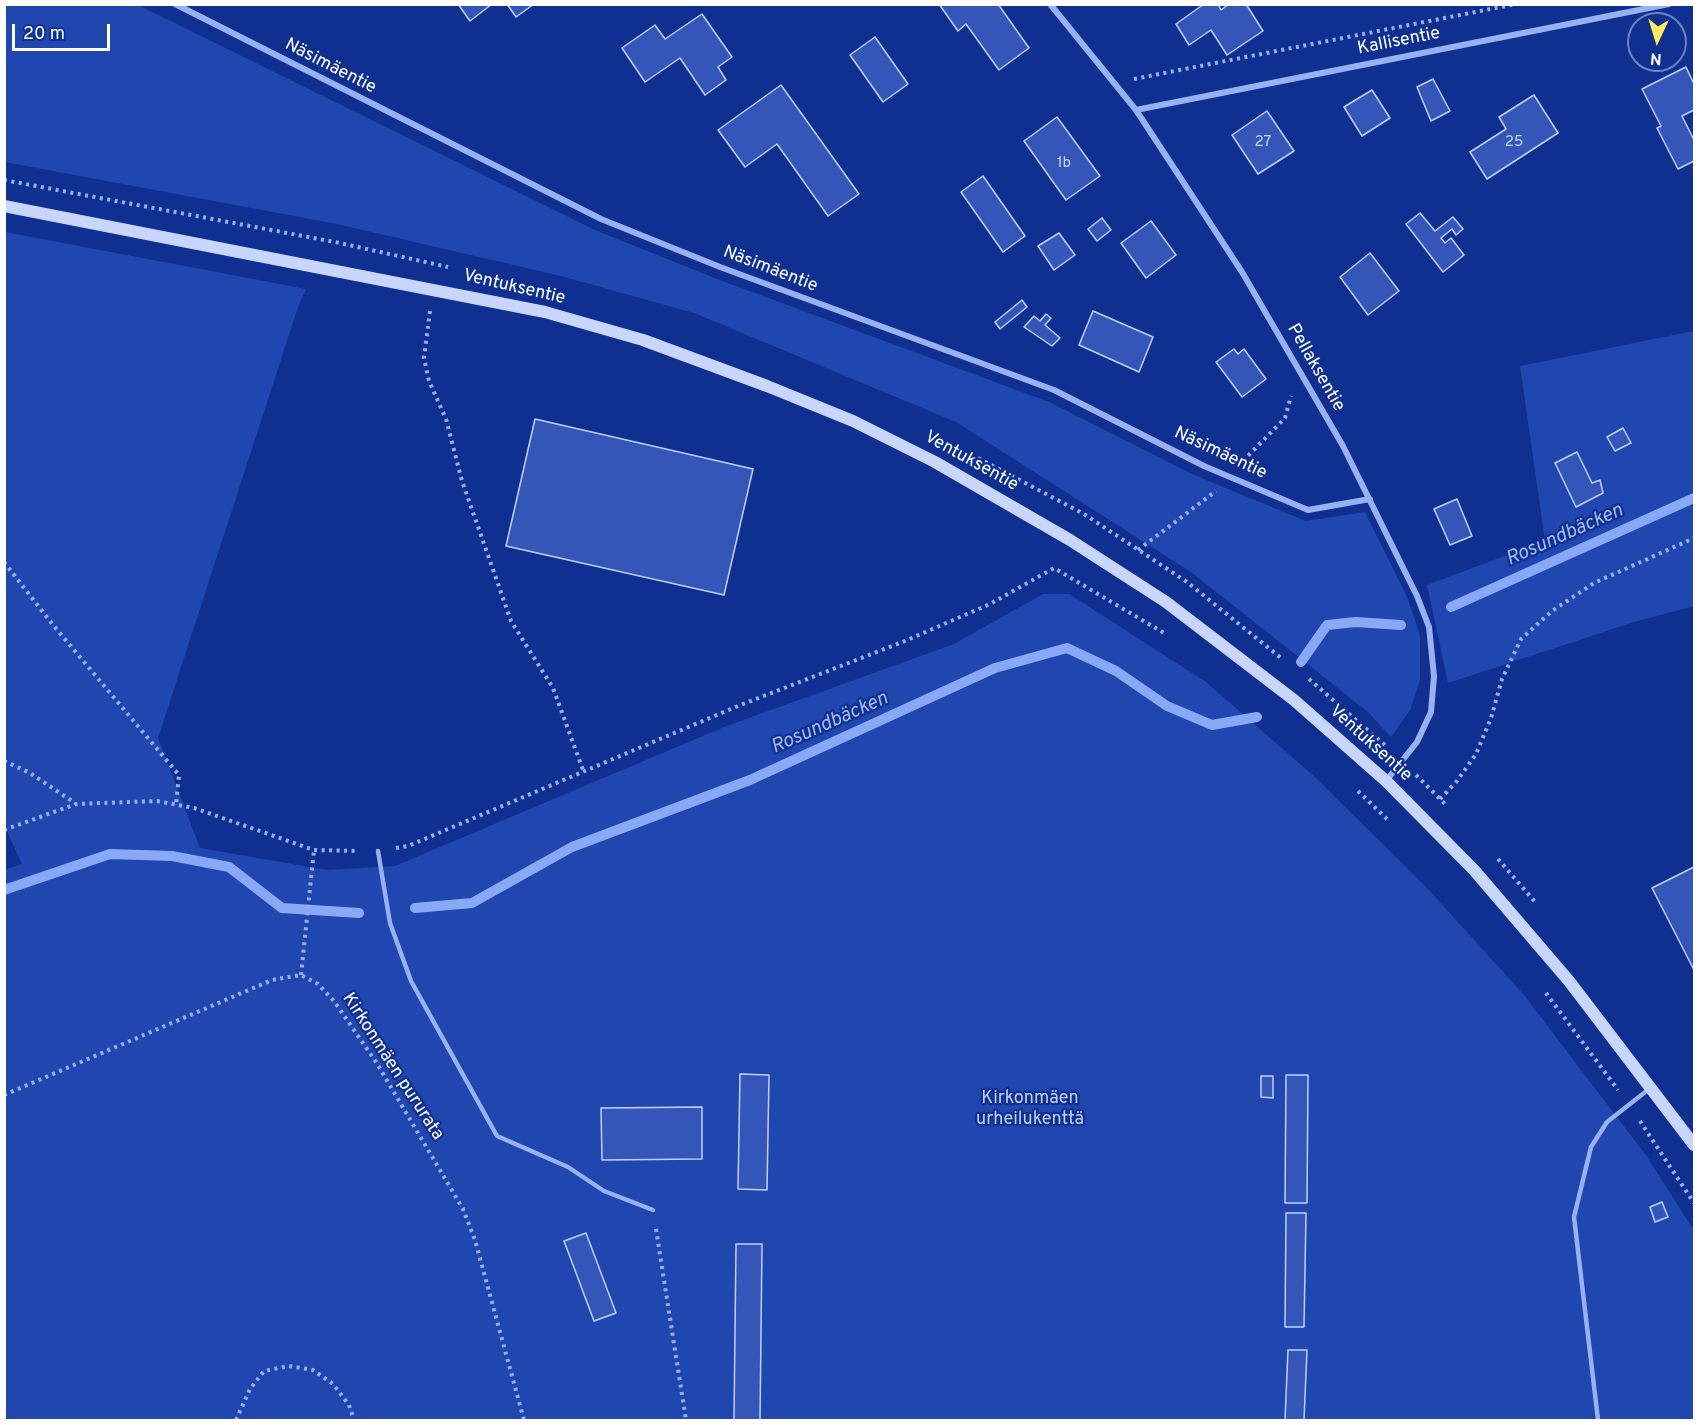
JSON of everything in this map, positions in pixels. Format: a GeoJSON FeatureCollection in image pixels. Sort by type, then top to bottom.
{"type":"FeatureCollection","features":[{"type":"Feature","properties":{"kind":"main road","name":"Ventuksentie"},"geometry":{"type":"LineString","coordinates":[[4,206],[544,312],[643,340],[842,416],[935,462],[1070,540],[1166,602],[1294,700],[1386,781],[1474,870],[1569,981],[1695,1145]]}},
{"type":"Feature","properties":{"kind":"street","name":"Näsimäentie"},"geometry":{"type":"LineString","coordinates":[[176,4],[601,219],[720,267],[1054,390],[1204,466],[1308,510],[1370,499]]}},
{"type":"Feature","properties":{"kind":"street","name":"Pellaksentie"},"geometry":{"type":"LineString","coordinates":[[1050,4],[1112,84],[1136,110],[1242,272],[1343,446],[1417,596],[1429,627],[1434,676],[1431,712],[1417,742],[1386,781]]}},
{"type":"Feature","properties":{"kind":"street","name":"Kallisentie"},"geometry":{"type":"LineString","coordinates":[[1136,110],[1669,4]]}},
{"type":"Feature","properties":{"kind":"lane"},"geometry":{"type":"LineString","coordinates":[[378,851],[390,923],[411,981],[497,1136],[568,1167],[604,1191],[653,1210]]}},
{"type":"Feature","properties":{"kind":"lane"},"geometry":{"type":"LineString","coordinates":[[1598,1420],[1574,1217],[1591,1147],[1607,1122],[1652,1087]]}},
{"type":"Feature","properties":{"kind":"path"},"geometry":{"type":"LineString","coordinates":[[1112,84],[1516,4]]}},
{"type":"Feature","properties":{"kind":"path"},"geometry":{"type":"LineString","coordinates":[[4,180],[324,240],[459,269]]}},
{"type":"Feature","properties":{"kind":"path"},"geometry":{"type":"LineString","coordinates":[[435,289],[425,339],[424,358],[429,381],[446,418],[462,481],[511,621],[553,688],[583,770]]}},
{"type":"Feature","properties":{"kind":"path"},"geometry":{"type":"LineString","coordinates":[[969,452],[1093,520],[1187,582],[1288,663]]}},
{"type":"Feature","properties":{"kind":"path"},"geometry":{"type":"LineString","coordinates":[[1440,799],[1457,781],[1476,754],[1491,718],[1502,679],[1521,639],[1552,611],[1594,583],[1695,538]]}},
{"type":"Feature","properties":{"kind":"path"},"geometry":{"type":"LineString","coordinates":[[4,562],[53,626],[179,775],[176,805]]}},
{"type":"Feature","properties":{"kind":"path"},"geometry":{"type":"LineString","coordinates":[[4,830],[76,804],[129,801],[194,808],[314,850],[378,851],[408,846],[583,770],[905,641],[990,604],[1054,568],[1144,618],[1172,638]]}},
{"type":"Feature","properties":{"kind":"path"},"geometry":{"type":"LineString","coordinates":[[1303,675],[1403,762],[1448,808]]}},
{"type":"Feature","properties":{"kind":"path"},"geometry":{"type":"LineString","coordinates":[[4,761],[30,773],[76,804]]}},
{"type":"Feature","properties":{"kind":"path"},"geometry":{"type":"LineString","coordinates":[[1357,790],[1389,820]]}},
{"type":"Feature","properties":{"kind":"path"},"geometry":{"type":"LineString","coordinates":[[4,1095],[214,1003],[272,981],[301,975],[314,850]]}},
{"type":"Feature","properties":{"kind":"path"},"geometry":{"type":"LineString","coordinates":[[1497,858],[1542,910]]}},
{"type":"Feature","properties":{"kind":"path","name":"Kirkonmäen pururata"},"geometry":{"type":"LineString","coordinates":[[301,975],[318,984],[350,1023],[463,1209],[475,1240],[524,1420]]}},
{"type":"Feature","properties":{"kind":"path"},"geometry":{"type":"LineString","coordinates":[[1543,989],[1629,1105],[1695,1203]]}},
{"type":"Feature","properties":{"kind":"path"},"geometry":{"type":"LineString","coordinates":[[653,1210],[687,1420]]}},
{"type":"Feature","properties":{"kind":"path"},"geometry":{"type":"LineString","coordinates":[[236,1420],[250,1389],[264,1371],[289,1366],[313,1370],[333,1384],[349,1405],[354,1420]]}},
{"type":"Feature","properties":{"kind":"green space"},"geometry":{"type":"Polygon","coordinates":[[[4,5],[138,5],[595,230],[717,279],[1049,402],[1194,475],[1306,521],[1365,512],[1407,597],[1420,635],[1420,680],[1410,710],[1391,737],[1368,712],[1191,572],[956,422],[694,313],[561,276],[337,224],[5,162],[4,5]]]}},
{"type":"Feature","properties":{"kind":"green space","name":"Kirkonmäen urheilukenttä"},"geometry":{"type":"Polygon","coordinates":[[[5,232],[306,289],[298,307],[158,738],[200,848],[327,870],[395,866],[724,727],[954,644],[1043,594],[1069,594],[1206,682],[1315,777],[1427,888],[1524,995],[1648,1158],[1694,1231],[1694,1420],[5,1420],[4,870],[22,864],[4,825],[5,232]]]}},
{"type":"Feature","properties":{"kind":"green space"},"geometry":{"type":"Polygon","coordinates":[[[1694,331],[1694,606],[1634,622],[1448,683],[1427,585],[1545,541],[1520,366],[1694,331]]]}},
{"type":"Feature","properties":{"kind":"building"},"geometry":{"type":"Polygon","coordinates":[[[458,4],[492,4],[470,21],[458,4]]]}},
{"type":"Feature","properties":{"kind":"building"},"geometry":{"type":"Polygon","coordinates":[[[507,4],[534,4],[516,17],[507,4]]]}},
{"type":"Feature","properties":{"kind":"building"},"geometry":{"type":"Polygon","coordinates":[[[939,4],[998,4],[1029,48],[999,70],[966,24],[958,31],[939,4]]]}},
{"type":"Feature","properties":{"kind":"building"},"geometry":{"type":"Polygon","coordinates":[[[1204,4],[1218,4],[1221,10],[1229,4],[1246,4],[1263,31],[1227,55],[1211,30],[1189,45],[1176,24],[1204,4]]]}},
{"type":"Feature","properties":{"kind":"building"},"geometry":{"type":"Polygon","coordinates":[[[702,14],[732,57],[718,67],[726,80],[705,95],[680,58],[645,82],[622,48],[655,25],[665,39],[702,14]]]}},
{"type":"Feature","properties":{"kind":"building"},"geometry":{"type":"Polygon","coordinates":[[[875,37],[908,84],[883,102],[850,55],[875,37]]]}},
{"type":"Feature","properties":{"kind":"building"},"geometry":{"type":"Polygon","coordinates":[[[1687,69],[1694,84],[1694,110],[1682,116],[1694,140],[1694,161],[1678,169],[1657,128],[1661,126],[1642,89],[1676,72],[1687,72],[1687,69]]]}},
{"type":"Feature","properties":{"kind":"building"},"geometry":{"type":"Polygon","coordinates":[[[1433,79],[1450,111],[1431,121],[1417,87],[1433,79]]]}},
{"type":"Feature","properties":{"kind":"building"},"geometry":{"type":"Polygon","coordinates":[[[781,85],[859,194],[828,216],[777,144],[745,167],[718,130],[781,85]]]}},
{"type":"Feature","properties":{"kind":"building"},"geometry":{"type":"Polygon","coordinates":[[[1372,90],[1390,118],[1362,136],[1344,107],[1372,90]]]}},
{"type":"Feature","properties":{"kind":"building"},"geometry":{"type":"Polygon","coordinates":[[[1534,95],[1558,133],[1487,179],[1470,152],[1506,129],[1499,117],[1534,95]]]}},
{"type":"Feature","properties":{"kind":"building"},"geometry":{"type":"Polygon","coordinates":[[[1267,111],[1294,151],[1258,174],[1232,135],[1267,111]]]}},
{"type":"Feature","properties":{"kind":"building"},"geometry":{"type":"Polygon","coordinates":[[[1057,117],[1100,176],[1066,200],[1024,141],[1057,117]]]}},
{"type":"Feature","properties":{"kind":"building"},"geometry":{"type":"Polygon","coordinates":[[[983,176],[1025,236],[1003,252],[961,192],[983,176]]]}},
{"type":"Feature","properties":{"kind":"building"},"geometry":{"type":"Polygon","coordinates":[[[1420,213],[1435,231],[1453,217],[1463,229],[1456,235],[1452,229],[1441,238],[1445,243],[1451,238],[1464,255],[1443,272],[1406,224],[1420,213]]]}},
{"type":"Feature","properties":{"kind":"building"},"geometry":{"type":"Polygon","coordinates":[[[1102,218],[1111,230],[1097,241],[1088,229],[1102,218]]]}},
{"type":"Feature","properties":{"kind":"building"},"geometry":{"type":"Polygon","coordinates":[[[1151,221],[1176,255],[1146,278],[1121,243],[1151,221]]]}},
{"type":"Feature","properties":{"kind":"building"},"geometry":{"type":"Polygon","coordinates":[[[1059,233],[1075,255],[1054,270],[1038,246],[1059,233]]]}},
{"type":"Feature","properties":{"kind":"building"},"geometry":{"type":"Polygon","coordinates":[[[1370,253],[1399,291],[1368,315],[1340,277],[1370,253]]]}},
{"type":"Feature","properties":{"kind":"building"},"geometry":{"type":"Polygon","coordinates":[[[1022,300],[1027,307],[1000,329],[995,322],[1022,300]]]}},
{"type":"Feature","properties":{"kind":"building"},"geometry":{"type":"Polygon","coordinates":[[[1093,311],[1153,337],[1139,372],[1079,345],[1093,311]]]}},
{"type":"Feature","properties":{"kind":"building"},"geometry":{"type":"Polygon","coordinates":[[[1046,314],[1051,318],[1045,325],[1060,338],[1052,346],[1024,327],[1034,316],[1040,321],[1046,314]]]}},
{"type":"Feature","properties":{"kind":"building"},"geometry":{"type":"Polygon","coordinates":[[[1234,349],[1238,354],[1244,349],[1266,379],[1242,397],[1216,362],[1234,349]]]}},
{"type":"Feature","properties":{"kind":"building"},"geometry":{"type":"Polygon","coordinates":[[[535,419],[753,469],[724,595],[506,546],[535,419]]]}},
{"type":"Feature","properties":{"kind":"building"},"geometry":{"type":"Polygon","coordinates":[[[1623,428],[1631,443],[1615,451],[1607,437],[1623,428]]]}},
{"type":"Feature","properties":{"kind":"building"},"geometry":{"type":"Polygon","coordinates":[[[1577,452],[1592,483],[1600,480],[1603,493],[1576,507],[1555,463],[1577,452]]]}},
{"type":"Feature","properties":{"kind":"building"},"geometry":{"type":"Polygon","coordinates":[[[1457,499],[1472,536],[1450,545],[1434,509],[1457,499]]]}},
{"type":"Feature","properties":{"kind":"building"},"geometry":{"type":"Polygon","coordinates":[[[1694,867],[1694,970],[1652,888],[1694,867]]]}},
{"type":"Feature","properties":{"kind":"building"},"geometry":{"type":"Polygon","coordinates":[[[740,1074],[769,1075],[767,1190],[738,1189],[740,1074]]]}},
{"type":"Feature","properties":{"kind":"building"},"geometry":{"type":"Polygon","coordinates":[[[1286,1075],[1308,1075],[1307,1203],[1285,1203],[1286,1075]]]}},
{"type":"Feature","properties":{"kind":"building"},"geometry":{"type":"Polygon","coordinates":[[[1261,1076],[1273,1076],[1273,1098],[1261,1097],[1261,1076]]]}},
{"type":"Feature","properties":{"kind":"building"},"geometry":{"type":"Polygon","coordinates":[[[702,1107],[702,1159],[602,1160],[601,1108],[702,1107]]]}},
{"type":"Feature","properties":{"kind":"building"},"geometry":{"type":"Polygon","coordinates":[[[1662,1202],[1668,1217],[1655,1222],[1650,1207],[1662,1202]]]}},
{"type":"Feature","properties":{"kind":"building"},"geometry":{"type":"Polygon","coordinates":[[[1286,1213],[1306,1213],[1304,1327],[1285,1327],[1286,1213]]]}},
{"type":"Feature","properties":{"kind":"building"},"geometry":{"type":"Polygon","coordinates":[[[586,1233],[616,1313],[594,1321],[564,1241],[586,1233]]]}},
{"type":"Feature","properties":{"kind":"building"},"geometry":{"type":"Polygon","coordinates":[[[736,1244],[762,1244],[760,1420],[734,1420],[736,1244]]]}},
{"type":"Feature","properties":{"kind":"building"},"geometry":{"type":"Polygon","coordinates":[[[1288,1350],[1307,1350],[1304,1420],[1285,1420],[1288,1350]]]}},
{"type":"Feature","properties":{"kind":"waterway","name":"Rosundbäcken"},"geometry":{"type":"LineString","coordinates":[[1451,607],[1694,498]]}},
{"type":"Feature","properties":{"kind":"waterway"},"geometry":{"type":"LineString","coordinates":[[1301,662],[1327,625],[1356,622],[1401,625]]}},
{"type":"Feature","properties":{"kind":"waterway","name":"Rosundbäcken"},"geometry":{"type":"LineString","coordinates":[[415,908],[472,903],[572,847],[750,780],[995,668],[1067,648],[1116,671],[1167,706],[1212,725],[1257,717]]}},
{"type":"Feature","properties":{"kind":"waterway","name":"Rosundbäcken"},"geometry":{"type":"LineString","coordinates":[[4,890],[110,854],[172,856],[229,867],[282,908],[359,913]]}}]}
